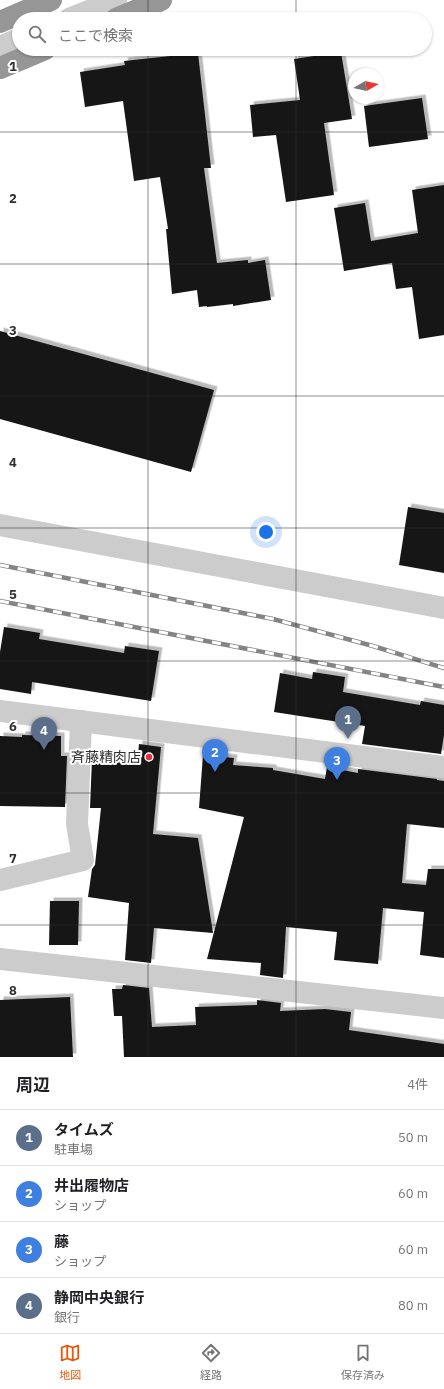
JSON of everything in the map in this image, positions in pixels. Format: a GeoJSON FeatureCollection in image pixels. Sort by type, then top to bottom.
{"type":"FeatureCollection","features":[{"type":"Feature","properties":{"kind":"highway"},"geometry":{"type":"LineString","coordinates":[[23,12],[51,0]]}},
{"type":"Feature","properties":{"kind":"highway"},"geometry":{"type":"LineString","coordinates":[[132,12],[160,0]]}},
{"type":"Feature","properties":{"kind":"highway"},"geometry":{"type":"LineString","coordinates":[[0,22],[12,17]]}},
{"type":"Feature","properties":{"kind":"highway"},"geometry":{"type":"LineString","coordinates":[[0,68],[28,56]]}},
{"type":"Feature","properties":{"kind":"street"},"geometry":{"type":"LineString","coordinates":[[86,12],[116,0]]}},
{"type":"Feature","properties":{"kind":"street"},"geometry":{"type":"LineString","coordinates":[[0,47],[12,42]]}},
{"type":"Feature","properties":{"kind":"street"},"geometry":{"type":"LineString","coordinates":[[0,525],[444,608]]}},
{"type":"Feature","properties":{"kind":"street"},"geometry":{"type":"LineString","coordinates":[[0,711],[444,767]]}},
{"type":"Feature","properties":{"kind":"street"},"geometry":{"type":"LineString","coordinates":[[0,880],[83,860],[77,824],[82,721]]}},
{"type":"Feature","properties":{"kind":"street"},"geometry":{"type":"LineString","coordinates":[[0,959],[444,1008]]}},
{"type":"Feature","properties":{"kind":"building"},"geometry":{"type":"Polygon","coordinates":[[[170,56],[198,56],[211,168],[204,168],[217,263],[248,260],[248,263],[265,260],[271,300],[233,306],[233,304],[199,307],[197,290],[172,294],[166,229],[168,229],[160,177],[134,181],[123,101],[85,107],[80,72],[125,65],[124,61],[170,56]]]}},
{"type":"Feature","properties":{"kind":"building"},"geometry":{"type":"Polygon","coordinates":[[[314,56],[342,56],[348,95],[348,104],[350,104],[352,119],[324,123],[334,195],[286,202],[276,135],[253,137],[250,105],[300,100],[294,59],[314,56]]]}},
{"type":"Feature","properties":{"kind":"building"},"geometry":{"type":"Polygon","coordinates":[[[422,98],[428,139],[369,147],[364,106],[422,98]]]}},
{"type":"Feature","properties":{"kind":"building"},"geometry":{"type":"Polygon","coordinates":[[[444,185],[444,335],[419,339],[412,287],[396,289],[392,263],[344,271],[334,208],[365,203],[371,241],[418,233],[412,190],[444,185]]]}},
{"type":"Feature","properties":{"kind":"building"},"geometry":{"type":"Polygon","coordinates":[[[0,331],[214,390],[191,472],[0,419],[0,331]]]}},
{"type":"Feature","properties":{"kind":"building"},"geometry":{"type":"Polygon","coordinates":[[[408,507],[444,513],[444,573],[399,565],[408,507]]]}},
{"type":"Feature","properties":{"kind":"building"},"geometry":{"type":"Polygon","coordinates":[[[4,627],[40,633],[39,639],[124,653],[125,646],[159,651],[151,701],[32,682],[31,694],[0,689],[0,652],[4,627]]]}},
{"type":"Feature","properties":{"kind":"building"},"geometry":{"type":"Polygon","coordinates":[[[313,672],[345,677],[343,692],[420,705],[421,701],[444,705],[444,735],[441,754],[362,744],[365,726],[274,712],[280,673],[312,679],[313,672]]]}},
{"type":"Feature","properties":{"kind":"building"},"geometry":{"type":"Polygon","coordinates":[[[22,735],[61,736],[61,756],[67,756],[65,807],[0,806],[0,736],[22,737],[22,735]]]}},
{"type":"Feature","properties":{"kind":"building"},"geometry":{"type":"Polygon","coordinates":[[[139,744],[161,747],[153,834],[198,838],[213,933],[154,928],[151,963],[125,960],[129,903],[88,897],[92,869],[95,865],[101,808],[90,808],[92,759],[137,765],[139,744]]]}},
{"type":"Feature","properties":{"kind":"building"},"geometry":{"type":"Polygon","coordinates":[[[203,755],[234,758],[233,765],[273,768],[273,770],[325,779],[327,767],[358,773],[358,769],[444,781],[444,828],[407,824],[402,883],[426,885],[428,869],[444,869],[444,958],[420,955],[424,912],[383,908],[378,964],[334,960],[337,932],[286,927],[283,978],[260,975],[261,963],[207,959],[244,817],[199,808],[203,755]]]}},
{"type":"Feature","properties":{"kind":"building"},"geometry":{"type":"Polygon","coordinates":[[[50,901],[79,901],[78,945],[49,945],[50,901]]]}},
{"type":"Feature","properties":{"kind":"building"},"geometry":{"type":"Polygon","coordinates":[[[123,985],[149,988],[152,1027],[196,1025],[195,1007],[257,1005],[257,1000],[281,1003],[280,1011],[325,1009],[351,1012],[349,1030],[444,1044],[444,1057],[124,1057],[122,1016],[114,1016],[112,989],[122,989],[123,985]]]}},
{"type":"Feature","properties":{"kind":"building"},"geometry":{"type":"Polygon","coordinates":[[[70,997],[73,1057],[0,1057],[0,1000],[70,997]]]}},
{"type":"Feature","properties":{"kind":"railway"},"geometry":{"type":"LineString","coordinates":[[0,565],[273,619],[373,646],[444,668]]}},
{"type":"Feature","properties":{"kind":"railway"},"geometry":{"type":"LineString","coordinates":[[0,601],[444,687]]}},
{"type":"Feature","properties":{"kind":"place","name":"タイムズ"},"geometry":{"type":"Point","coordinates":[348,739]}},
{"type":"Feature","properties":{"kind":"place","name":"静岡中央銀行"},"geometry":{"type":"Point","coordinates":[44,750]}},
{"type":"Feature","properties":{"kind":"place","name":"斉藤精肉店"},"geometry":{"type":"Point","coordinates":[149,757]}},
{"type":"Feature","properties":{"kind":"place","name":"井出履物店"},"geometry":{"type":"Point","coordinates":[215,772]}},
{"type":"Feature","properties":{"kind":"place","name":"藤"},"geometry":{"type":"Point","coordinates":[337,780]}}]}
